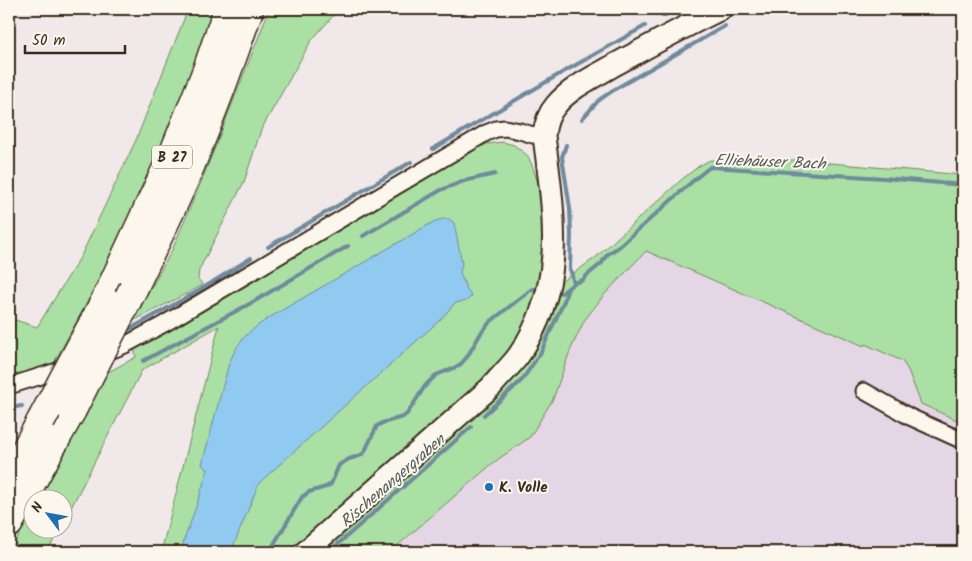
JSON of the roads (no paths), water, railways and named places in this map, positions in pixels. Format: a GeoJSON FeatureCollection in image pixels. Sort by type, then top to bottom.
{"type":"FeatureCollection","features":[{"type":"Feature","properties":{"kind":"highway","name":"B 27"},"geometry":{"type":"LineString","coordinates":[[9,481],[105,301],[173,155],[207,70],[228,9]]}},
{"type":"Feature","properties":{"kind":"highway","name":"B 27"},"geometry":{"type":"LineString","coordinates":[[9,523],[72,410],[133,289],[189,168],[227,73],[249,9]]}},
{"type":"Feature","properties":{"kind":"highway"},"geometry":{"type":"LineString","coordinates":[[9,464],[42,421]]}},
{"type":"Feature","properties":{"kind":"street"},"geometry":{"type":"LineString","coordinates":[[305,552],[491,387],[517,357],[530,336],[547,294],[551,279],[554,250],[554,229],[544,136],[546,123],[551,112],[569,93],[599,74],[721,9]]}},
{"type":"Feature","properties":{"kind":"street"},"geometry":{"type":"LineString","coordinates":[[9,386],[80,364],[124,345],[164,324],[486,134],[505,128],[544,136]]}},
{"type":"Feature","properties":{"kind":"street"},"geometry":{"type":"LineString","coordinates":[[864,390],[910,417],[963,440]]}},
{"type":"Feature","properties":{"kind":"water"},"geometry":{"type":"Polygon","coordinates":[[[449,219],[454,223],[462,263],[460,273],[466,288],[472,296],[466,301],[455,303],[441,319],[259,483],[231,552],[181,552],[208,469],[202,464],[229,363],[242,340],[272,316],[435,221],[449,219]]]}},
{"type":"Feature","properties":{"kind":"waterway"},"geometry":{"type":"LineString","coordinates":[[663,16],[677,9]]}},
{"type":"Feature","properties":{"kind":"waterway"},"geometry":{"type":"LineString","coordinates":[[958,9],[963,18]]}},
{"type":"Feature","properties":{"kind":"waterway"},"geometry":{"type":"LineString","coordinates":[[433,149],[645,26]]}},
{"type":"Feature","properties":{"kind":"waterway"},"geometry":{"type":"LineString","coordinates":[[582,119],[599,100],[615,89],[725,26]]}},
{"type":"Feature","properties":{"kind":"waterway"},"geometry":{"type":"LineString","coordinates":[[566,145],[562,157],[570,208],[570,269],[574,283]]}},
{"type":"Feature","properties":{"kind":"waterway"},"geometry":{"type":"LineString","coordinates":[[268,247],[411,162]]}},
{"type":"Feature","properties":{"kind":"waterway","name":"Elliehäuser Bach"},"geometry":{"type":"LineString","coordinates":[[562,293],[574,283],[583,280],[602,263],[608,254],[620,246],[710,167],[963,185]]}},
{"type":"Feature","properties":{"kind":"waterway"},"geometry":{"type":"LineString","coordinates":[[363,236],[441,190],[464,181],[495,174]]}},
{"type":"Feature","properties":{"kind":"waterway"},"geometry":{"type":"LineString","coordinates":[[143,361],[253,302],[348,246]]}},
{"type":"Feature","properties":{"kind":"waterway"},"geometry":{"type":"LineString","coordinates":[[130,329],[200,290],[251,258]]}},
{"type":"Feature","properties":{"kind":"waterway","name":"Rischenangergraben"},"geometry":{"type":"LineString","coordinates":[[484,415],[522,380],[541,352],[568,288]]}},
{"type":"Feature","properties":{"kind":"waterway","name":"Elliehäuser Bach"},"geometry":{"type":"LineString","coordinates":[[268,552],[302,497],[309,492],[331,484],[339,465],[364,453],[377,426],[407,414],[425,386],[436,375],[459,366],[490,322],[532,289],[537,290]]}},
{"type":"Feature","properties":{"kind":"waterway"},"geometry":{"type":"LineString","coordinates":[[9,408],[22,406]]}},
{"type":"Feature","properties":{"kind":"waterway","name":"Rischenangergraben"},"geometry":{"type":"LineString","coordinates":[[329,552],[471,427]]}},
{"type":"Feature","properties":{"kind":"place","name":"K. Volle"},"geometry":{"type":"Point","coordinates":[489,487]}}]}
